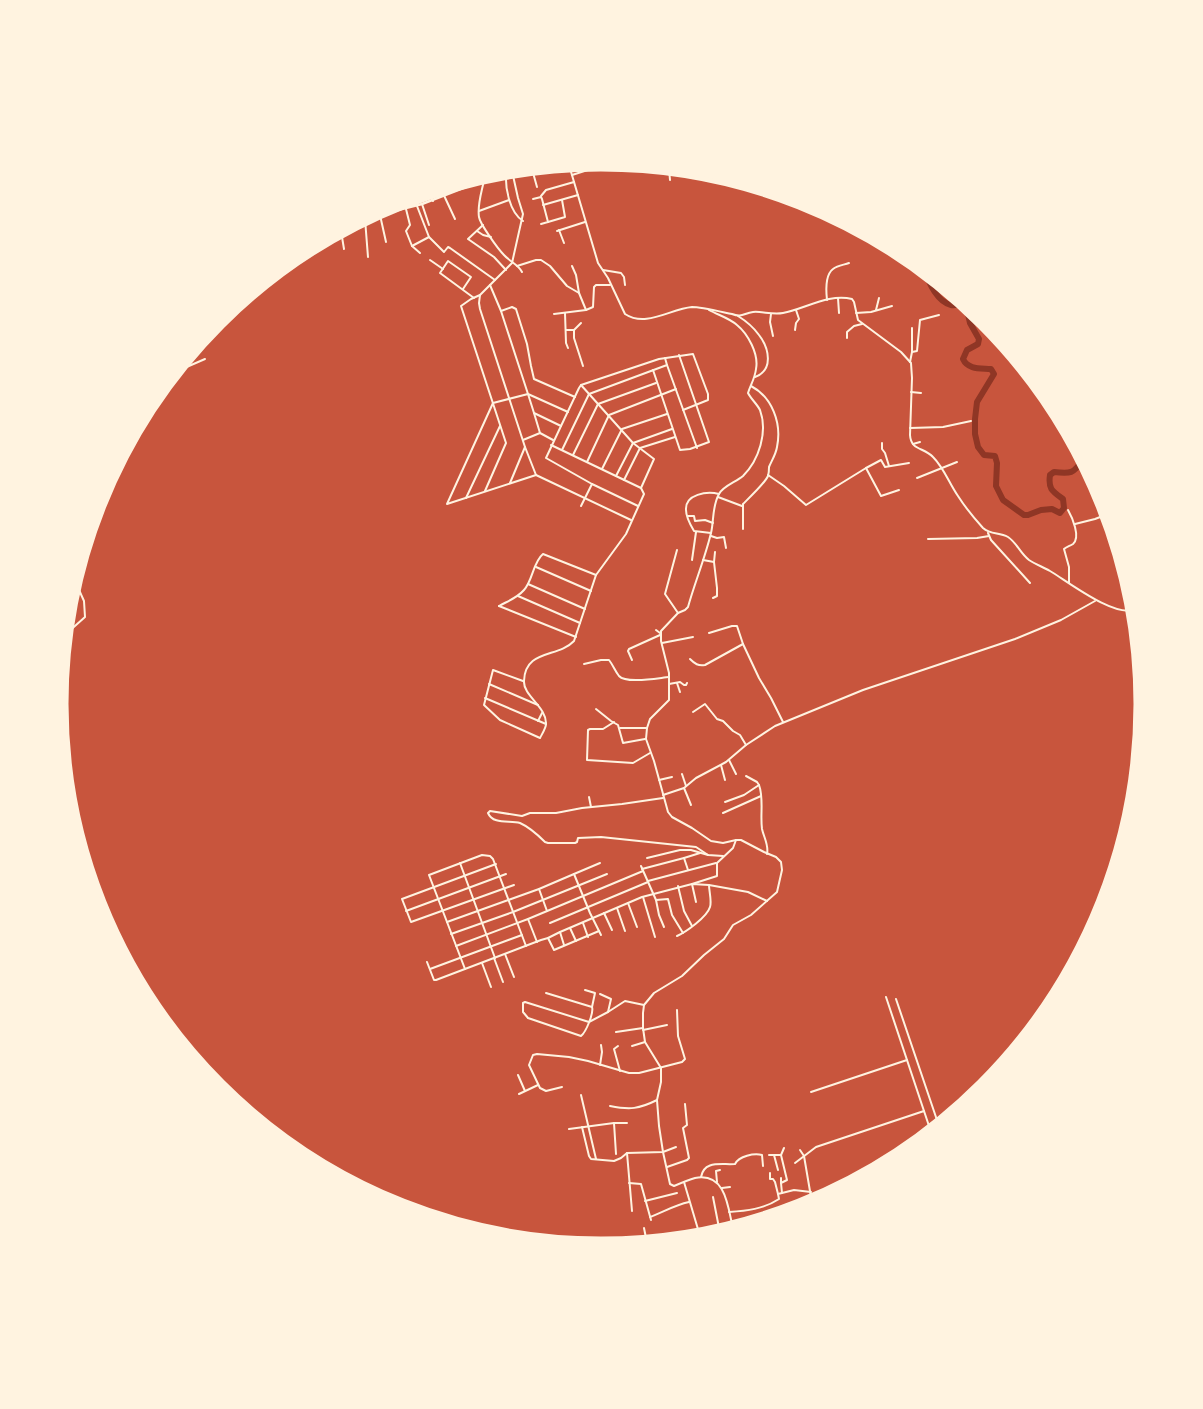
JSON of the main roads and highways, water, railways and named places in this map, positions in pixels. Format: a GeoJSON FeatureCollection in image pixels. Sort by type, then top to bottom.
{"type":"FeatureCollection","features":[{"type":"Feature","properties":{"kind":"main road"},"geometry":{"type":"LineString","coordinates":[[392,212],[432,201],[472,185]]}},
{"type":"Feature","properties":{"kind":"waterway"},"geometry":{"type":"LineString","coordinates":[[929,281],[942,300],[951,305],[958,305]]}},
{"type":"Feature","properties":{"kind":"waterway"},"geometry":{"type":"LineString","coordinates":[[968,315],[970,323],[979,339],[978,344],[967,350],[963,359],[965,363],[971,367],[991,369],[994,374],[977,402],[975,434],[978,447],[984,455],[995,456],[997,463],[996,486],[1003,500],[1024,515],[1041,510],[1052,509],[1060,513],[1064,508],[1063,499],[1050,487],[1050,475],[1054,472],[1071,472],[1080,464]]}}]}
